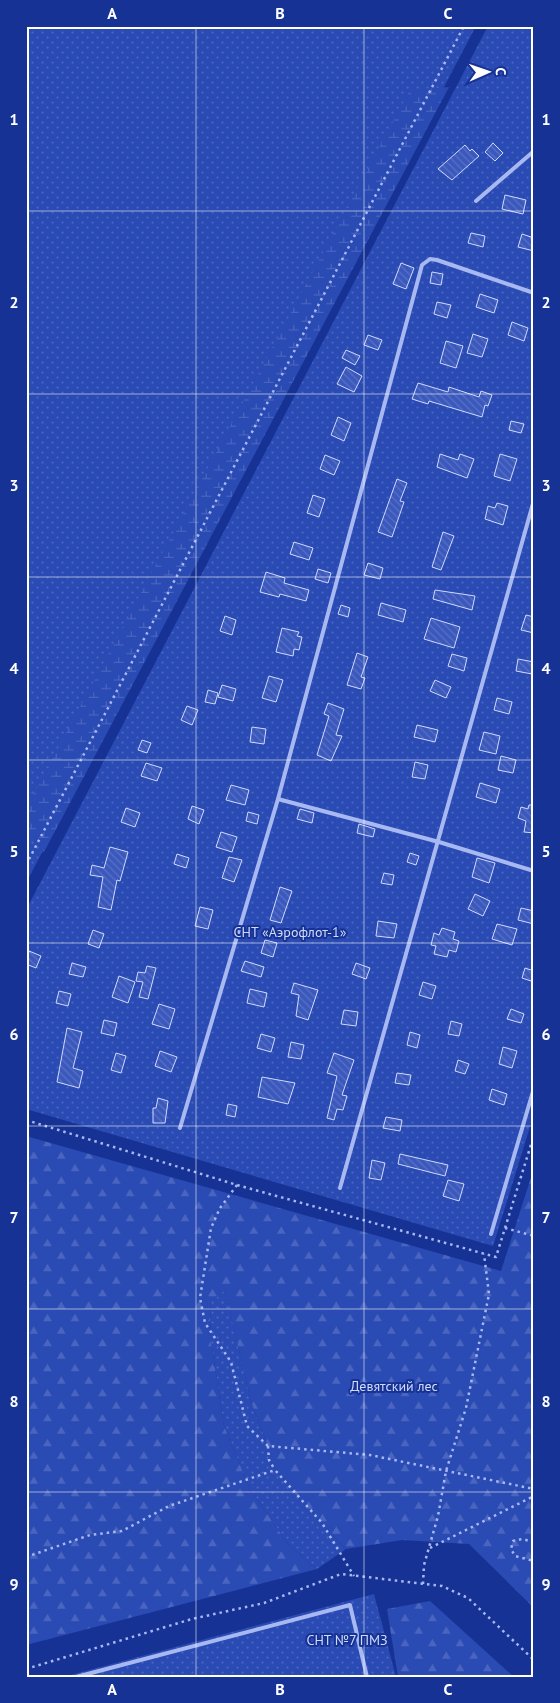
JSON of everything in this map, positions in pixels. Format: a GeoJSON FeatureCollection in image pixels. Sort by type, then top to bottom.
{"type":"FeatureCollection","features":[{"type":"Feature","properties":{"kind":"lane"},"geometry":{"type":"LineString","coordinates":[[476,201],[534,151]]}},
{"type":"Feature","properties":{"kind":"lane"},"geometry":{"type":"LineString","coordinates":[[180,1128],[278,798],[422,265],[425,261],[437,260],[534,292]]}},
{"type":"Feature","properties":{"kind":"lane"},"geometry":{"type":"LineString","coordinates":[[340,1188],[534,500]]}},
{"type":"Feature","properties":{"kind":"lane"},"geometry":{"type":"LineString","coordinates":[[278,798],[439,842],[534,871]]}},
{"type":"Feature","properties":{"kind":"lane"},"geometry":{"type":"LineString","coordinates":[[490,1234],[534,1088]]}},
{"type":"Feature","properties":{"kind":"lane"},"geometry":{"type":"LineString","coordinates":[[76,1677],[350,1605],[368,1677]]}},
{"type":"Feature","properties":{"kind":"path"},"geometry":{"type":"LineString","coordinates":[[26,864],[464,26]]}},
{"type":"Feature","properties":{"kind":"path"},"geometry":{"type":"LineString","coordinates":[[26,1120],[237,1185],[496,1257],[534,1135]]}},
{"type":"Feature","properties":{"kind":"path"},"geometry":{"type":"LineString","coordinates":[[237,1185],[220,1208],[210,1228],[200,1298],[205,1323],[231,1362],[247,1426],[268,1446],[370,1455],[534,1489]]}},
{"type":"Feature","properties":{"kind":"path"},"geometry":{"type":"LineString","coordinates":[[505,1228],[534,1236]]}},
{"type":"Feature","properties":{"kind":"path"},"geometry":{"type":"LineString","coordinates":[[423,1584],[424,1565],[438,1516],[446,1471],[466,1408],[489,1294],[484,1253]]}},
{"type":"Feature","properties":{"kind":"path"},"geometry":{"type":"LineString","coordinates":[[268,1446],[269,1460],[275,1470],[322,1523],[354,1576]]}},
{"type":"Feature","properties":{"kind":"path"},"geometry":{"type":"LineString","coordinates":[[26,1556],[90,1535],[122,1531],[169,1506],[275,1470]]}},
{"type":"Feature","properties":{"kind":"path"},"geometry":{"type":"LineString","coordinates":[[429,1548],[534,1496]]}},
{"type":"Feature","properties":{"kind":"path"},"geometry":{"type":"LineString","coordinates":[[534,1542],[514,1541],[511,1549],[515,1556],[534,1561]]}},
{"type":"Feature","properties":{"kind":"path"},"geometry":{"type":"LineString","coordinates":[[26,1665],[27,1669]]}},
{"type":"Feature","properties":{"kind":"green space"},"geometry":{"type":"Polygon","coordinates":[[[26,26],[476,26],[26,883],[26,26]]]}},
{"type":"Feature","properties":{"kind":"green space","name":"СНТ «Аэрофлот-1»"},"geometry":{"type":"Polygon","coordinates":[[[488,26],[534,26],[534,1114],[493,1246],[26,1109],[26,910],[488,26]]]}},
{"type":"Feature","properties":{"kind":"green space"},"geometry":{"type":"Polygon","coordinates":[[[449,87],[44,852],[26,825],[26,808],[410,90],[449,87]]]}},
{"type":"Feature","properties":{"kind":"green space","name":"Девятский лес"},"geometry":{"type":"Polygon","coordinates":[[[26,1136],[501,1271],[534,1168],[534,1608],[469,1544],[402,1540],[346,1549],[303,1504],[269,1460],[268,1446],[251,1402],[225,1290],[210,1304],[211,1342],[224,1426],[250,1489],[288,1544],[317,1569],[26,1645],[26,1136]]]}},
{"type":"Feature","properties":{"kind":"green space"},"geometry":{"type":"Polygon","coordinates":[[[225,1289],[251,1402],[268,1446],[269,1460],[303,1504],[346,1549],[317,1569],[288,1544],[250,1489],[224,1426],[211,1342],[210,1303],[225,1289]]]}},
{"type":"Feature","properties":{"kind":"green space","name":"СНТ №7 ПМЗ"},"geometry":{"type":"Polygon","coordinates":[[[374,1594],[396,1677],[63,1677],[374,1594]]]}},
{"type":"Feature","properties":{"kind":"green space"},"geometry":{"type":"Polygon","coordinates":[[[430,1601],[514,1677],[398,1677],[387,1609],[430,1601]]]}},
{"type":"Feature","properties":{"kind":"building"},"geometry":{"type":"Polygon","coordinates":[[[493,143],[503,153],[495,161],[485,152],[493,143]]]}},
{"type":"Feature","properties":{"kind":"building"},"geometry":{"type":"Polygon","coordinates":[[[465,145],[470,151],[472,149],[479,156],[452,180],[438,169],[465,145]]]}},
{"type":"Feature","properties":{"kind":"building"},"geometry":{"type":"Polygon","coordinates":[[[505,195],[526,200],[523,214],[502,209],[505,195]]]}},
{"type":"Feature","properties":{"kind":"building"},"geometry":{"type":"Polygon","coordinates":[[[471,233],[485,236],[483,247],[468,243],[471,233]]]}},
{"type":"Feature","properties":{"kind":"building"},"geometry":{"type":"Polygon","coordinates":[[[522,234],[534,238],[534,251],[518,247],[522,234]]]}},
{"type":"Feature","properties":{"kind":"building"},"geometry":{"type":"Polygon","coordinates":[[[401,263],[414,268],[406,289],[393,284],[401,263]]]}},
{"type":"Feature","properties":{"kind":"building"},"geometry":{"type":"Polygon","coordinates":[[[432,272],[443,274],[441,285],[430,283],[432,272]]]}},
{"type":"Feature","properties":{"kind":"building"},"geometry":{"type":"Polygon","coordinates":[[[480,294],[498,300],[494,313],[476,307],[480,294]]]}},
{"type":"Feature","properties":{"kind":"building"},"geometry":{"type":"Polygon","coordinates":[[[437,302],[451,305],[447,318],[434,314],[437,302]]]}},
{"type":"Feature","properties":{"kind":"building"},"geometry":{"type":"Polygon","coordinates":[[[512,322],[528,328],[524,341],[508,335],[512,322]]]}},
{"type":"Feature","properties":{"kind":"building"},"geometry":{"type":"Polygon","coordinates":[[[473,334],[488,339],[482,357],[467,353],[473,334]]]}},
{"type":"Feature","properties":{"kind":"building"},"geometry":{"type":"Polygon","coordinates":[[[368,335],[382,340],[378,350],[364,345],[368,335]]]}},
{"type":"Feature","properties":{"kind":"building"},"geometry":{"type":"Polygon","coordinates":[[[446,341],[463,346],[456,368],[440,363],[446,341]]]}},
{"type":"Feature","properties":{"kind":"building"},"geometry":{"type":"Polygon","coordinates":[[[346,350],[360,356],[355,365],[342,358],[346,350]]]}},
{"type":"Feature","properties":{"kind":"building"},"geometry":{"type":"Polygon","coordinates":[[[346,367],[362,376],[354,392],[337,384],[346,367]]]}},
{"type":"Feature","properties":{"kind":"building"},"geometry":{"type":"Polygon","coordinates":[[[418,383],[448,392],[449,387],[479,397],[481,391],[492,395],[488,406],[485,405],[482,417],[429,401],[428,404],[412,399],[418,383]]]}},
{"type":"Feature","properties":{"kind":"building"},"geometry":{"type":"Polygon","coordinates":[[[338,417],[351,423],[344,441],[331,435],[338,417]]]}},
{"type":"Feature","properties":{"kind":"building"},"geometry":{"type":"Polygon","coordinates":[[[511,421],[524,424],[521,433],[509,430],[511,421]]]}},
{"type":"Feature","properties":{"kind":"building"},"geometry":{"type":"Polygon","coordinates":[[[440,454],[458,460],[460,454],[474,459],[467,478],[437,467],[440,454]]]}},
{"type":"Feature","properties":{"kind":"building"},"geometry":{"type":"Polygon","coordinates":[[[500,454],[517,459],[510,481],[494,476],[500,454]]]}},
{"type":"Feature","properties":{"kind":"building"},"geometry":{"type":"Polygon","coordinates":[[[325,455],[340,461],[334,475],[320,469],[325,455]]]}},
{"type":"Feature","properties":{"kind":"building"},"geometry":{"type":"Polygon","coordinates":[[[397,479],[407,483],[400,501],[404,502],[392,537],[378,532],[397,479]]]}},
{"type":"Feature","properties":{"kind":"building"},"geometry":{"type":"Polygon","coordinates":[[[313,495],[325,499],[319,517],[307,513],[313,495]]]}},
{"type":"Feature","properties":{"kind":"building"},"geometry":{"type":"Polygon","coordinates":[[[497,503],[508,506],[503,525],[485,519],[488,506],[495,508],[497,503]]]}},
{"type":"Feature","properties":{"kind":"building"},"geometry":{"type":"Polygon","coordinates":[[[443,532],[454,536],[441,570],[432,567],[443,532]]]}},
{"type":"Feature","properties":{"kind":"building"},"geometry":{"type":"Polygon","coordinates":[[[294,542],[313,548],[309,560],[290,554],[294,542]]]}},
{"type":"Feature","properties":{"kind":"building"},"geometry":{"type":"Polygon","coordinates":[[[368,563],[383,568],[380,579],[364,575],[368,563]]]}},
{"type":"Feature","properties":{"kind":"building"},"geometry":{"type":"Polygon","coordinates":[[[318,569],[331,573],[328,583],[315,579],[318,569]]]}},
{"type":"Feature","properties":{"kind":"building"},"geometry":{"type":"Polygon","coordinates":[[[266,572],[285,578],[284,583],[309,590],[306,601],[280,594],[279,597],[260,592],[266,572]]]}},
{"type":"Feature","properties":{"kind":"building"},"geometry":{"type":"Polygon","coordinates":[[[435,590],[475,596],[472,610],[433,599],[435,590]]]}},
{"type":"Feature","properties":{"kind":"building"},"geometry":{"type":"Polygon","coordinates":[[[381,603],[406,610],[403,622],[378,615],[381,603]]]}},
{"type":"Feature","properties":{"kind":"building"},"geometry":{"type":"Polygon","coordinates":[[[341,605],[350,608],[348,617],[338,614],[341,605]]]}},
{"type":"Feature","properties":{"kind":"building"},"geometry":{"type":"Polygon","coordinates":[[[526,615],[534,617],[534,633],[521,630],[526,615]]]}},
{"type":"Feature","properties":{"kind":"building"},"geometry":{"type":"Polygon","coordinates":[[[225,616],[236,620],[232,635],[220,631],[225,616]]]}},
{"type":"Feature","properties":{"kind":"building"},"geometry":{"type":"Polygon","coordinates":[[[431,618],[460,627],[454,648],[424,639],[431,618]]]}},
{"type":"Feature","properties":{"kind":"building"},"geometry":{"type":"Polygon","coordinates":[[[282,628],[299,632],[297,636],[302,637],[299,650],[294,649],[293,656],[276,652],[282,628]]]}},
{"type":"Feature","properties":{"kind":"building"},"geometry":{"type":"Polygon","coordinates":[[[357,653],[368,657],[361,677],[365,678],[361,689],[347,685],[357,653]]]}},
{"type":"Feature","properties":{"kind":"building"},"geometry":{"type":"Polygon","coordinates":[[[452,654],[467,658],[464,671],[448,666],[452,654]]]}},
{"type":"Feature","properties":{"kind":"building"},"geometry":{"type":"Polygon","coordinates":[[[518,659],[534,662],[532,674],[516,671],[518,659]]]}},
{"type":"Feature","properties":{"kind":"building"},"geometry":{"type":"Polygon","coordinates":[[[269,676],[283,680],[276,702],[262,698],[269,676]]]}},
{"type":"Feature","properties":{"kind":"building"},"geometry":{"type":"Polygon","coordinates":[[[435,680],[451,687],[446,698],[430,691],[435,680]]]}},
{"type":"Feature","properties":{"kind":"building"},"geometry":{"type":"Polygon","coordinates":[[[222,685],[236,689],[233,701],[218,697],[222,685]]]}},
{"type":"Feature","properties":{"kind":"building"},"geometry":{"type":"Polygon","coordinates":[[[208,690],[218,693],[215,704],[205,702],[208,690]]]}},
{"type":"Feature","properties":{"kind":"building"},"geometry":{"type":"Polygon","coordinates":[[[497,698],[512,702],[509,714],[494,710],[497,698]]]}},
{"type":"Feature","properties":{"kind":"building"},"geometry":{"type":"Polygon","coordinates":[[[328,703],[344,709],[336,735],[342,736],[331,761],[317,755],[329,716],[324,714],[328,703]]]}},
{"type":"Feature","properties":{"kind":"building"},"geometry":{"type":"Polygon","coordinates":[[[187,706],[198,710],[192,725],[181,720],[187,706]]]}},
{"type":"Feature","properties":{"kind":"building"},"geometry":{"type":"Polygon","coordinates":[[[417,725],[438,730],[435,742],[414,737],[417,725]]]}},
{"type":"Feature","properties":{"kind":"building"},"geometry":{"type":"Polygon","coordinates":[[[252,727],[266,729],[264,744],[250,742],[252,727]]]}},
{"type":"Feature","properties":{"kind":"building"},"geometry":{"type":"Polygon","coordinates":[[[484,732],[500,736],[496,754],[479,750],[484,732]]]}},
{"type":"Feature","properties":{"kind":"building"},"geometry":{"type":"Polygon","coordinates":[[[142,740],[151,743],[147,753],[138,750],[142,740]]]}},
{"type":"Feature","properties":{"kind":"building"},"geometry":{"type":"Polygon","coordinates":[[[501,756],[516,760],[513,773],[498,770],[501,756]]]}},
{"type":"Feature","properties":{"kind":"building"},"geometry":{"type":"Polygon","coordinates":[[[415,762],[428,765],[425,779],[412,777],[415,762]]]}},
{"type":"Feature","properties":{"kind":"building"},"geometry":{"type":"Polygon","coordinates":[[[146,763],[162,768],[157,781],[141,776],[146,763]]]}},
{"type":"Feature","properties":{"kind":"building"},"geometry":{"type":"Polygon","coordinates":[[[480,783],[500,789],[496,803],[476,797],[480,783]]]}},
{"type":"Feature","properties":{"kind":"building"},"geometry":{"type":"Polygon","coordinates":[[[231,785],[249,790],[245,805],[226,800],[231,785]]]}},
{"type":"Feature","properties":{"kind":"building"},"geometry":{"type":"Polygon","coordinates":[[[529,805],[534,805],[534,833],[524,832],[526,821],[518,818],[521,807],[528,809],[529,805]]]}},
{"type":"Feature","properties":{"kind":"building"},"geometry":{"type":"Polygon","coordinates":[[[192,806],[204,810],[199,824],[188,819],[192,806]]]}},
{"type":"Feature","properties":{"kind":"building"},"geometry":{"type":"Polygon","coordinates":[[[126,808],[140,813],[135,827],[121,822],[126,808]]]}},
{"type":"Feature","properties":{"kind":"building"},"geometry":{"type":"Polygon","coordinates":[[[300,809],[314,813],[312,823],[297,819],[300,809]]]}},
{"type":"Feature","properties":{"kind":"building"},"geometry":{"type":"Polygon","coordinates":[[[248,812],[259,815],[257,824],[246,821],[248,812]]]}},
{"type":"Feature","properties":{"kind":"building"},"geometry":{"type":"Polygon","coordinates":[[[359,824],[375,829],[373,837],[357,833],[359,824]]]}},
{"type":"Feature","properties":{"kind":"building"},"geometry":{"type":"Polygon","coordinates":[[[221,832],[237,837],[232,852],[216,847],[221,832]]]}},
{"type":"Feature","properties":{"kind":"building"},"geometry":{"type":"Polygon","coordinates":[[[110,847],[128,852],[120,881],[117,880],[111,910],[98,907],[103,877],[90,875],[92,865],[104,868],[110,847]]]}},
{"type":"Feature","properties":{"kind":"building"},"geometry":{"type":"Polygon","coordinates":[[[410,853],[419,856],[416,865],[407,862],[410,853]]]}},
{"type":"Feature","properties":{"kind":"building"},"geometry":{"type":"Polygon","coordinates":[[[177,854],[189,858],[186,868],[174,864],[177,854]]]}},
{"type":"Feature","properties":{"kind":"building"},"geometry":{"type":"Polygon","coordinates":[[[229,857],[242,860],[234,882],[222,878],[229,857]]]}},
{"type":"Feature","properties":{"kind":"building"},"geometry":{"type":"Polygon","coordinates":[[[477,858],[495,863],[489,883],[472,877],[477,858]]]}},
{"type":"Feature","properties":{"kind":"building"},"geometry":{"type":"Polygon","coordinates":[[[384,873],[394,875],[392,885],[381,883],[384,873]]]}},
{"type":"Feature","properties":{"kind":"building"},"geometry":{"type":"Polygon","coordinates":[[[280,887],[292,891],[281,923],[270,920],[280,887]]]}},
{"type":"Feature","properties":{"kind":"building"},"geometry":{"type":"Polygon","coordinates":[[[475,894],[490,901],[483,916],[468,909],[475,894]]]}},
{"type":"Feature","properties":{"kind":"building"},"geometry":{"type":"Polygon","coordinates":[[[200,907],[213,910],[208,929],[195,926],[200,907]]]}},
{"type":"Feature","properties":{"kind":"building"},"geometry":{"type":"Polygon","coordinates":[[[521,908],[534,911],[534,924],[518,920],[521,908]]]}},
{"type":"Feature","properties":{"kind":"building"},"geometry":{"type":"Polygon","coordinates":[[[378,921],[397,924],[394,938],[376,936],[378,921]]]}},
{"type":"Feature","properties":{"kind":"building"},"geometry":{"type":"Polygon","coordinates":[[[497,924],[517,929],[512,945],[492,939],[497,924]]]}},
{"type":"Feature","properties":{"kind":"building"},"geometry":{"type":"Polygon","coordinates":[[[442,928],[455,932],[453,939],[459,941],[456,952],[449,950],[447,957],[434,954],[436,946],[431,945],[434,933],[439,935],[442,928]]]}},
{"type":"Feature","properties":{"kind":"building"},"geometry":{"type":"Polygon","coordinates":[[[93,930],[104,934],[99,948],[88,944],[93,930]]]}},
{"type":"Feature","properties":{"kind":"building"},"geometry":{"type":"Polygon","coordinates":[[[265,940],[277,943],[273,957],[261,953],[265,940]]]}},
{"type":"Feature","properties":{"kind":"building"},"geometry":{"type":"Polygon","coordinates":[[[29,951],[41,956],[36,968],[26,964],[29,951]]]}},
{"type":"Feature","properties":{"kind":"building"},"geometry":{"type":"Polygon","coordinates":[[[245,961],[264,967],[261,977],[241,971],[245,961]]]}},
{"type":"Feature","properties":{"kind":"building"},"geometry":{"type":"Polygon","coordinates":[[[72,963],[86,967],[83,977],[69,974],[72,963]]]}},
{"type":"Feature","properties":{"kind":"building"},"geometry":{"type":"Polygon","coordinates":[[[356,963],[370,968],[366,979],[352,974],[356,963]]]}},
{"type":"Feature","properties":{"kind":"building"},"geometry":{"type":"Polygon","coordinates":[[[147,966],[156,968],[148,999],[139,997],[143,982],[136,981],[138,972],[145,973],[147,966]]]}},
{"type":"Feature","properties":{"kind":"building"},"geometry":{"type":"Polygon","coordinates":[[[525,968],[534,971],[534,982],[522,978],[525,968]]]}},
{"type":"Feature","properties":{"kind":"building"},"geometry":{"type":"Polygon","coordinates":[[[119,976],[135,982],[128,1003],[112,997],[119,976]]]}},
{"type":"Feature","properties":{"kind":"building"},"geometry":{"type":"Polygon","coordinates":[[[423,982],[436,986],[432,999],[419,995],[423,982]]]}},
{"type":"Feature","properties":{"kind":"building"},"geometry":{"type":"Polygon","coordinates":[[[294,983],[318,990],[308,1020],[296,1016],[299,995],[291,993],[294,983]]]}},
{"type":"Feature","properties":{"kind":"building"},"geometry":{"type":"Polygon","coordinates":[[[250,989],[267,993],[264,1007],[247,1003],[250,989]]]}},
{"type":"Feature","properties":{"kind":"building"},"geometry":{"type":"Polygon","coordinates":[[[59,991],[71,994],[68,1006],[56,1003],[59,991]]]}},
{"type":"Feature","properties":{"kind":"building"},"geometry":{"type":"Polygon","coordinates":[[[159,1004],[175,1009],[169,1029],[152,1024],[159,1004]]]}},
{"type":"Feature","properties":{"kind":"building"},"geometry":{"type":"Polygon","coordinates":[[[511,1009],[524,1014],[521,1023],[507,1019],[511,1009]]]}},
{"type":"Feature","properties":{"kind":"building"},"geometry":{"type":"Polygon","coordinates":[[[344,1010],[358,1012],[356,1026],[341,1024],[344,1010]]]}},
{"type":"Feature","properties":{"kind":"building"},"geometry":{"type":"Polygon","coordinates":[[[104,1020],[117,1023],[114,1036],[101,1033],[104,1020]]]}},
{"type":"Feature","properties":{"kind":"building"},"geometry":{"type":"Polygon","coordinates":[[[451,1021],[462,1024],[459,1036],[448,1034],[451,1021]]]}},
{"type":"Feature","properties":{"kind":"building"},"geometry":{"type":"Polygon","coordinates":[[[67,1028],[82,1032],[73,1068],[83,1071],[79,1088],[57,1082],[67,1028]]]}},
{"type":"Feature","properties":{"kind":"building"},"geometry":{"type":"Polygon","coordinates":[[[410,1032],[420,1035],[417,1048],[407,1045],[410,1032]]]}},
{"type":"Feature","properties":{"kind":"building"},"geometry":{"type":"Polygon","coordinates":[[[261,1034],[275,1038],[271,1052],[257,1048],[261,1034]]]}},
{"type":"Feature","properties":{"kind":"building"},"geometry":{"type":"Polygon","coordinates":[[[291,1042],[304,1045],[301,1059],[288,1057],[291,1042]]]}},
{"type":"Feature","properties":{"kind":"building"},"geometry":{"type":"Polygon","coordinates":[[[503,1047],[517,1051],[512,1068],[499,1064],[503,1047]]]}},
{"type":"Feature","properties":{"kind":"building"},"geometry":{"type":"Polygon","coordinates":[[[160,1051],[177,1057],[171,1072],[155,1066],[160,1051]]]}},
{"type":"Feature","properties":{"kind":"building"},"geometry":{"type":"Polygon","coordinates":[[[116,1053],[126,1056],[121,1073],[111,1070],[116,1053]]]}},
{"type":"Feature","properties":{"kind":"building"},"geometry":{"type":"Polygon","coordinates":[[[334,1053],[354,1060],[342,1095],[347,1096],[343,1110],[337,1109],[334,1120],[327,1118],[337,1076],[327,1073],[334,1053]]]}},
{"type":"Feature","properties":{"kind":"building"},"geometry":{"type":"Polygon","coordinates":[[[458,1060],[469,1064],[465,1074],[455,1071],[458,1060]]]}},
{"type":"Feature","properties":{"kind":"building"},"geometry":{"type":"Polygon","coordinates":[[[397,1073],[411,1075],[409,1085],[395,1083],[397,1073]]]}},
{"type":"Feature","properties":{"kind":"building"},"geometry":{"type":"Polygon","coordinates":[[[262,1077],[295,1083],[288,1104],[258,1097],[262,1077]]]}},
{"type":"Feature","properties":{"kind":"building"},"geometry":{"type":"Polygon","coordinates":[[[492,1089],[507,1094],[504,1105],[489,1100],[492,1089]]]}},
{"type":"Feature","properties":{"kind":"building"},"geometry":{"type":"Polygon","coordinates":[[[158,1098],[168,1101],[165,1123],[153,1123],[153,1108],[156,1108],[158,1098]]]}},
{"type":"Feature","properties":{"kind":"building"},"geometry":{"type":"Polygon","coordinates":[[[228,1104],[237,1106],[235,1117],[226,1115],[228,1104]]]}},
{"type":"Feature","properties":{"kind":"building"},"geometry":{"type":"Polygon","coordinates":[[[386,1117],[402,1120],[400,1131],[383,1128],[386,1117]]]}},
{"type":"Feature","properties":{"kind":"building"},"geometry":{"type":"Polygon","coordinates":[[[400,1154],[448,1165],[445,1176],[398,1164],[400,1154]]]}},
{"type":"Feature","properties":{"kind":"building"},"geometry":{"type":"Polygon","coordinates":[[[372,1160],[385,1163],[381,1180],[369,1178],[372,1160]]]}},
{"type":"Feature","properties":{"kind":"building"},"geometry":{"type":"Polygon","coordinates":[[[448,1180],[464,1184],[459,1201],[443,1196],[448,1180]]]}}]}
